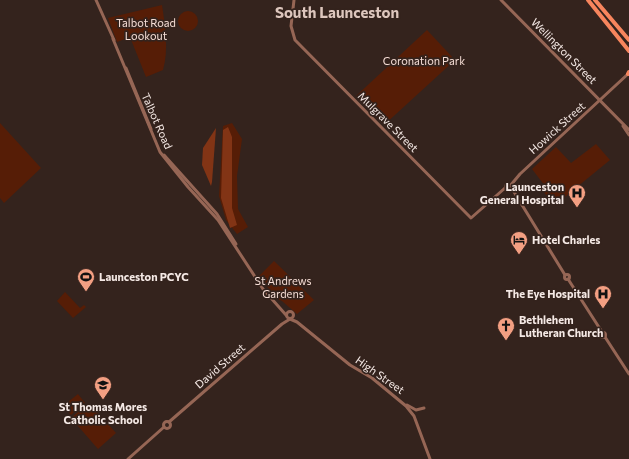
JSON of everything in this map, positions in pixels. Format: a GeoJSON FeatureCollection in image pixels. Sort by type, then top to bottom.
{"type":"FeatureCollection","features":[{"type":"Feature","properties":{"kind":"highway"},"geometry":{"type":"LineString","coordinates":[[588,0],[629,51]]}},
{"type":"Feature","properties":{"kind":"highway"},"geometry":{"type":"LineString","coordinates":[[595,0],[629,40]]}},
{"type":"Feature","properties":{"kind":"street","name":"Talbot Road"},"geometry":{"type":"LineString","coordinates":[[96,0],[159,148],[168,161],[217,217],[263,289],[281,308]]}},
{"type":"Feature","properties":{"kind":"street","name":"Mulgrave Street"},"geometry":{"type":"LineString","coordinates":[[294,0],[291,26],[293,38],[472,218]]}},
{"type":"Feature","properties":{"kind":"street","name":"Wellington Street"},"geometry":{"type":"LineString","coordinates":[[501,0],[629,130]]}},
{"type":"Feature","properties":{"kind":"street","name":"Howick Street"},"geometry":{"type":"LineString","coordinates":[[472,218],[508,188],[629,73]]}},
{"type":"Feature","properties":{"kind":"street","name":"Wellington Street"},"geometry":{"type":"LineString","coordinates":[[615,115],[629,135]]}},
{"type":"Feature","properties":{"kind":"street"},"geometry":{"type":"LineString","coordinates":[[508,188],[515,196],[565,275],[569,275],[568,279],[602,332],[606,333],[605,337],[629,374]]}},
{"type":"Feature","properties":{"kind":"street"},"geometry":{"type":"LineString","coordinates":[[281,308],[290,312],[286,316],[281,308]]}},
{"type":"Feature","properties":{"kind":"street","name":"High Street"},"geometry":{"type":"LineString","coordinates":[[290,312],[297,322]]}},
{"type":"Feature","properties":{"kind":"street"},"geometry":{"type":"LineString","coordinates":[[290,319],[293,315]]}},
{"type":"Feature","properties":{"kind":"street","name":"High Street"},"geometry":{"type":"LineString","coordinates":[[286,316],[297,322],[350,366],[372,378],[404,403],[414,416],[430,459]]}},
{"type":"Feature","properties":{"kind":"street","name":"David Street"},"geometry":{"type":"LineString","coordinates":[[282,324],[286,316]]}},
{"type":"Feature","properties":{"kind":"street","name":"David Street"},"geometry":{"type":"LineString","coordinates":[[128,459],[164,427],[164,422],[169,422],[282,324],[290,319]]}},
{"type":"Feature","properties":{"kind":"street"},"geometry":{"type":"LineString","coordinates":[[404,403],[416,410],[424,408]]}},
{"type":"Feature","properties":{"kind":"green space","name":"Talbot Road Lookout"},"geometry":{"type":"Polygon","coordinates":[[[162,5],[166,38],[165,62],[163,70],[146,77],[130,37],[117,42],[108,18],[162,5]]]}},
{"type":"Feature","properties":{"kind":"green space"},"geometry":{"type":"Polygon","coordinates":[[[184,11],[192,11],[198,17],[198,25],[192,31],[184,31],[178,25],[178,17],[184,11]]]}},
{"type":"Feature","properties":{"kind":"green space","name":"Coronation Park"},"geometry":{"type":"Polygon","coordinates":[[[427,30],[455,60],[384,125],[356,96],[427,30]]]}},
{"type":"Feature","properties":{"kind":"green space"},"geometry":{"type":"Polygon","coordinates":[[[0,123],[41,168],[4,203],[0,198],[0,123]]]}},
{"type":"Feature","properties":{"kind":"green space"},"geometry":{"type":"Polygon","coordinates":[[[232,123],[242,139],[237,176],[238,209],[248,227],[237,234],[226,220],[219,196],[223,126],[232,123]]]}},
{"type":"Feature","properties":{"kind":"green space"},"geometry":{"type":"Polygon","coordinates":[[[596,144],[610,160],[555,205],[541,189],[545,186],[532,169],[556,147],[571,163],[596,144]]]}},
{"type":"Feature","properties":{"kind":"green space","name":"St Andrews Gardens"},"geometry":{"type":"Polygon","coordinates":[[[274,261],[314,300],[297,314],[282,301],[276,298],[259,276],[274,261]]]}},
{"type":"Feature","properties":{"kind":"green space"},"geometry":{"type":"Polygon","coordinates":[[[65,292],[80,308],[84,305],[86,307],[73,318],[57,301],[65,292]]]}},
{"type":"Feature","properties":{"kind":"green space"},"geometry":{"type":"Polygon","coordinates":[[[78,394],[85,403],[71,415],[63,406],[78,394]]]}},
{"type":"Feature","properties":{"kind":"green space"},"geometry":{"type":"Polygon","coordinates":[[[86,405],[91,410],[98,413],[116,433],[98,449],[71,418],[86,405]]]}},
{"type":"Feature","properties":{"kind":"shaded area"},"geometry":{"type":"Polygon","coordinates":[[[228,127],[232,137],[232,208],[237,225],[230,228],[221,198],[223,130],[228,127]]]}},
{"type":"Feature","properties":{"kind":"shaded area"},"geometry":{"type":"Polygon","coordinates":[[[216,128],[211,186],[202,165],[203,148],[216,128]]]}},
{"type":"Feature","properties":{"kind":"place","name":"Launceston General Hospital"},"geometry":{"type":"Point","coordinates":[577,208]}},
{"type":"Feature","properties":{"kind":"place","name":"Hotel Charles"},"geometry":{"type":"Point","coordinates":[519,255]}},
{"type":"Feature","properties":{"kind":"place","name":"Launceston PCYC"},"geometry":{"type":"Point","coordinates":[86,292]}},
{"type":"Feature","properties":{"kind":"place","name":"The Eye Hospital"},"geometry":{"type":"Point","coordinates":[603,309]}},
{"type":"Feature","properties":{"kind":"place","name":"Bethlehem Lutheran Church"},"geometry":{"type":"Point","coordinates":[506,341]}},
{"type":"Feature","properties":{"kind":"place","name":"St Thomas Mores Catholic School"},"geometry":{"type":"Point","coordinates":[103,400]}},
{"type":"Feature","properties":{"kind":"district","name":"South Launceston"},"geometry":{"type":"Point","coordinates":[337,13]}}]}
